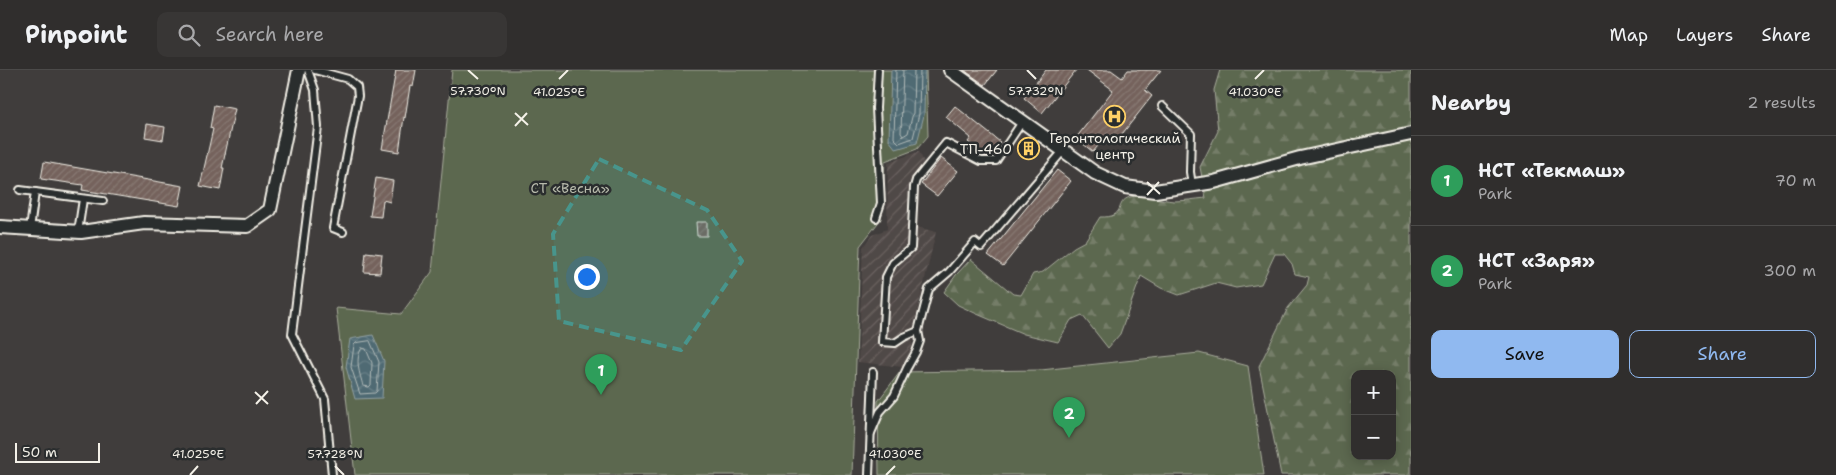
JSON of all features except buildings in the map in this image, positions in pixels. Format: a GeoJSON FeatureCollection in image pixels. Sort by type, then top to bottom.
{"type":"FeatureCollection","features":[{"type":"Feature","properties":{"kind":"street"},"geometry":{"type":"LineString","coordinates":[[0,227],[78,232],[144,223],[247,226],[270,210],[299,70]]}},
{"type":"Feature","properties":{"kind":"street"},"geometry":{"type":"LineString","coordinates":[[950,70],[1095,173],[1125,187],[1156,192],[1214,182],[1300,158],[1411,134]]}},
{"type":"Feature","properties":{"kind":"lane"},"geometry":{"type":"LineString","coordinates":[[308,70],[315,90],[318,127],[292,334],[325,399],[332,475]]}},
{"type":"Feature","properties":{"kind":"lane"},"geometry":{"type":"LineString","coordinates":[[315,70],[348,79],[357,87],[358,96],[333,228],[343,232]]}},
{"type":"Feature","properties":{"kind":"lane"},"geometry":{"type":"LineString","coordinates":[[876,218],[880,203],[876,108],[878,70]]}},
{"type":"Feature","properties":{"kind":"lane"},"geometry":{"type":"LineString","coordinates":[[1162,106],[1191,134],[1190,172],[1192,185]]}},
{"type":"Feature","properties":{"kind":"lane"},"geometry":{"type":"LineString","coordinates":[[918,331],[895,343],[882,342],[886,277],[893,263],[911,248],[916,180],[946,143],[981,161],[996,161],[1022,122]]}},
{"type":"Feature","properties":{"kind":"lane"},"geometry":{"type":"LineString","coordinates":[[871,434],[880,412],[894,396],[906,368],[916,352],[920,341],[918,331],[929,289],[949,272],[976,242],[981,247],[1064,151]]}},
{"type":"Feature","properties":{"kind":"lane"},"geometry":{"type":"LineString","coordinates":[[20,190],[103,202]]}},
{"type":"Feature","properties":{"kind":"lane"},"geometry":{"type":"LineString","coordinates":[[30,229],[35,192]]}},
{"type":"Feature","properties":{"kind":"lane"},"geometry":{"type":"LineString","coordinates":[[78,232],[83,199]]}},
{"type":"Feature","properties":{"kind":"lane"},"geometry":{"type":"LineString","coordinates":[[868,475],[873,372]]}},
{"type":"Feature","properties":{"kind":"highlighted area"},"geometry":{"type":"Polygon","coordinates":[[[599,159],[707,210],[742,261],[681,350],[559,321],[553,234],[599,159]]]}},
{"type":"Feature","properties":{"kind":"shaded area"},"geometry":{"type":"Polygon","coordinates":[[[919,151],[925,165],[918,171],[917,227],[936,232],[913,330],[911,358],[903,367],[858,362],[863,247],[872,235],[887,229],[888,163],[919,151]]]}},
{"type":"Feature","properties":{"kind":"green space","name":"СТ «Весна»"},"geometry":{"type":"Polygon","coordinates":[[[452,70],[926,70],[928,136],[917,149],[885,161],[881,219],[860,246],[852,475],[355,475],[336,308],[401,314],[432,272],[452,70]]]}},
{"type":"Feature","properties":{"kind":"green space"},"geometry":{"type":"Polygon","coordinates":[[[1220,70],[1411,70],[1411,475],[1281,475],[1259,366],[1288,308],[1307,285],[1309,277],[1295,274],[1292,264],[1284,254],[1275,254],[1261,284],[1236,288],[1216,283],[1179,295],[1161,288],[1141,276],[1120,334],[1108,348],[1082,315],[1071,320],[1058,342],[1024,334],[977,314],[958,305],[944,292],[971,259],[1013,294],[1021,295],[1033,274],[1043,272],[1074,247],[1085,241],[1100,217],[1114,215],[1125,199],[1135,196],[1174,201],[1206,198],[1200,167],[1218,131],[1214,90],[1220,70]]]}},
{"type":"Feature","properties":{"kind":"green space"},"geometry":{"type":"Polygon","coordinates":[[[1199,353],[1248,366],[1264,475],[879,475],[878,401],[900,372],[1041,370],[1199,353]]]}},
{"type":"Feature","properties":{"kind":"water"},"geometry":{"type":"Polygon","coordinates":[[[891,70],[925,70],[924,115],[917,143],[896,149],[889,140],[891,70]]]}},
{"type":"Feature","properties":{"kind":"water"},"geometry":{"type":"Polygon","coordinates":[[[373,335],[384,361],[382,398],[355,399],[346,367],[350,339],[373,335]]]}},
{"type":"Feature","properties":{"kind":"place","name":"Геронтологический центр"},"geometry":{"type":"Point","coordinates":[1115,116]}},
{"type":"Feature","properties":{"kind":"place","name":"ТП-460"},"geometry":{"type":"Point","coordinates":[1028,149]}},
{"type":"Feature","properties":{"kind":"place","name":"НСТ «Текмаш»"},"geometry":{"type":"Point","coordinates":[601,395]}},
{"type":"Feature","properties":{"kind":"place","name":"НСТ «Заря»"},"geometry":{"type":"Point","coordinates":[1069,438]}}]}
